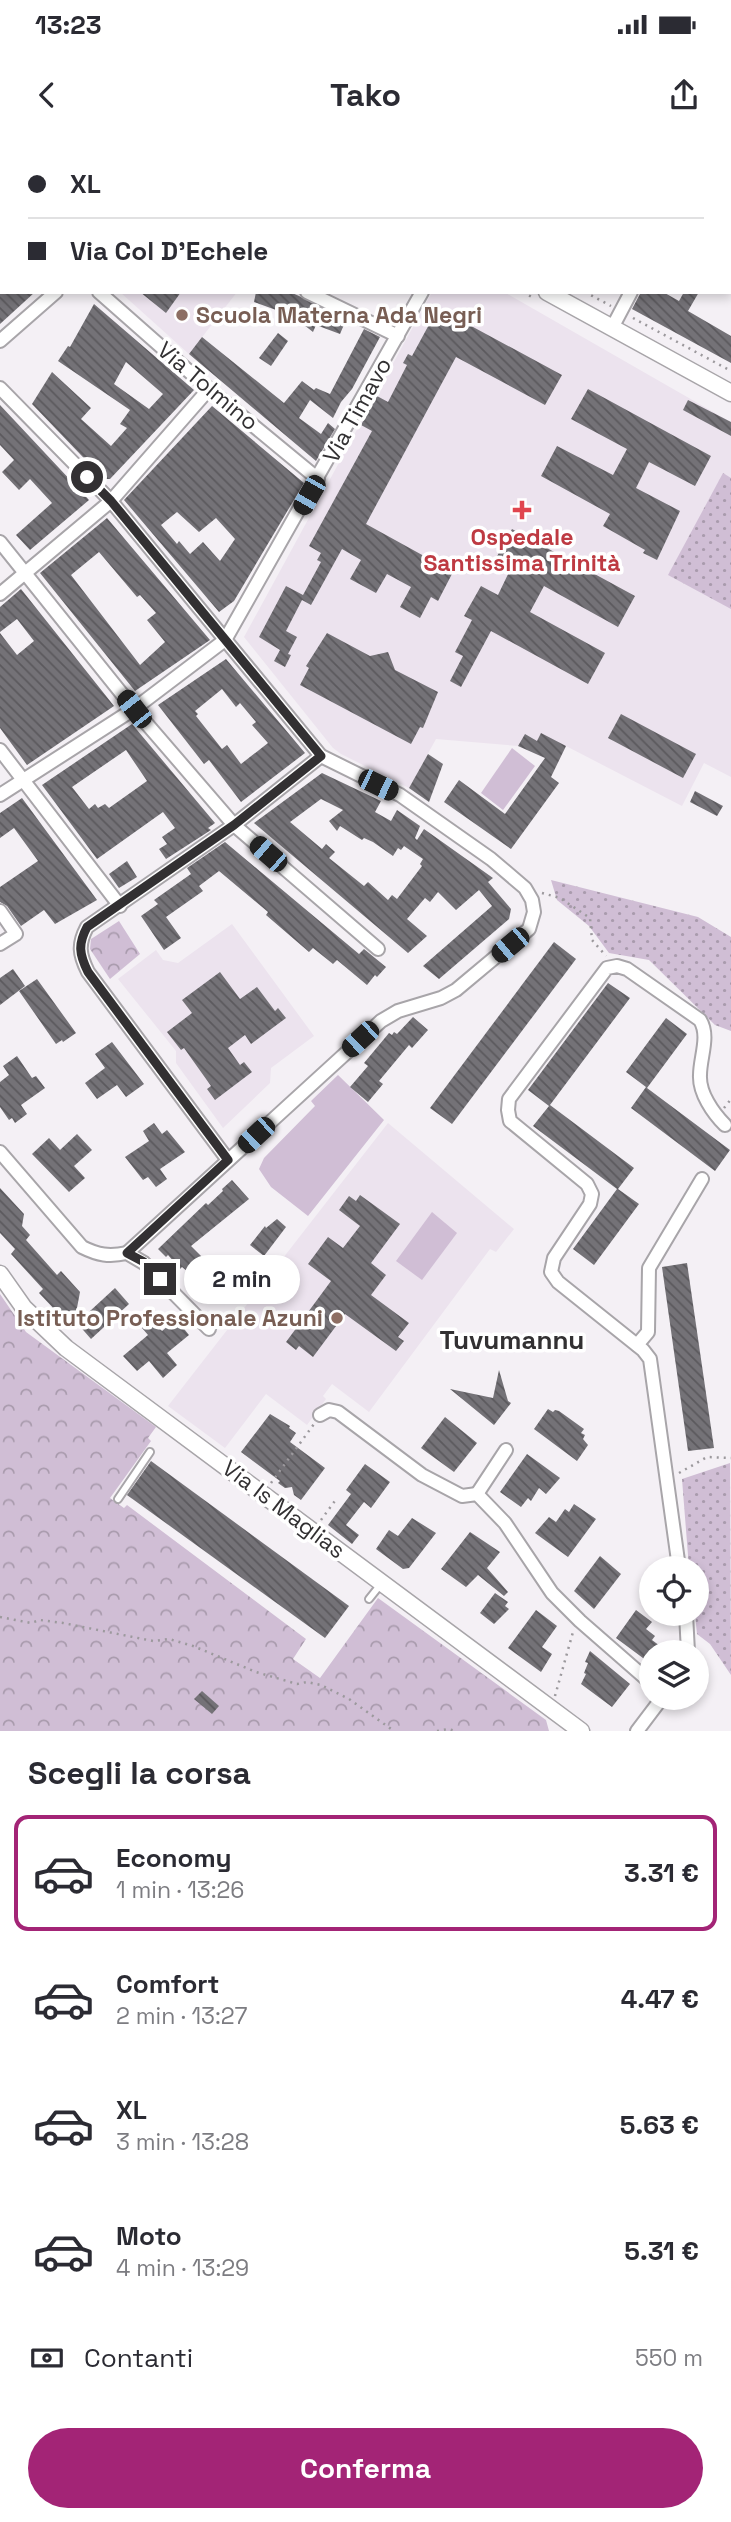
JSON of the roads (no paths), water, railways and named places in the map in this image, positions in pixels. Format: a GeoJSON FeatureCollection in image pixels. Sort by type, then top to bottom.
{"type":"FeatureCollection","features":[{"type":"Feature","properties":{"kind":"street"},"geometry":{"type":"LineString","coordinates":[[0,341],[54,294]]}},
{"type":"Feature","properties":{"kind":"street","name":"Via Tolmino"},"geometry":{"type":"LineString","coordinates":[[101,294],[209,389],[318,479]]}},
{"type":"Feature","properties":{"kind":"street"},"geometry":{"type":"LineString","coordinates":[[311,294],[398,336]]}},
{"type":"Feature","properties":{"kind":"street","name":"Via Timavo"},"geometry":{"type":"LineString","coordinates":[[0,795],[134,709],[225,640],[421,294]]}},
{"type":"Feature","properties":{"kind":"street"},"geometry":{"type":"LineString","coordinates":[[551,294],[731,393]]}},
{"type":"Feature","properties":{"kind":"street"},"geometry":{"type":"LineString","coordinates":[[612,328],[630,294]]}},
{"type":"Feature","properties":{"kind":"street"},"geometry":{"type":"LineString","coordinates":[[0,388],[111,501],[321,756],[400,795],[491,859],[525,888],[532,900],[534,912],[529,929],[456,990],[441,998],[398,1010],[381,1021],[127,1253],[97,1255],[82,1247],[0,1152]]}},
{"type":"Feature","properties":{"kind":"street"},"geometry":{"type":"LineString","coordinates":[[0,594],[111,501],[209,389]]}},
{"type":"Feature","properties":{"kind":"street"},"geometry":{"type":"LineString","coordinates":[[0,542],[134,709],[234,825],[378,949]]}},
{"type":"Feature","properties":{"kind":"street"},"geometry":{"type":"LineString","coordinates":[[0,750],[120,906]]}},
{"type":"Feature","properties":{"kind":"street"},"geometry":{"type":"LineString","coordinates":[[228,1160],[88,972],[80,956],[80,940],[87,927],[234,825],[321,756]]}},
{"type":"Feature","properties":{"kind":"street"},"geometry":{"type":"LineString","coordinates":[[0,911],[16,934],[0,944]]}},
{"type":"Feature","properties":{"kind":"street"},"geometry":{"type":"LineString","coordinates":[[677,1556],[650,1359],[637,1345],[558,1282],[551,1272],[554,1258],[590,1204],[592,1194],[587,1184],[510,1121],[509,1099],[607,968],[617,966],[627,969],[700,1020],[705,1029],[700,1078],[716,1117],[725,1125]]}},
{"type":"Feature","properties":{"kind":"street"},"geometry":{"type":"LineString","coordinates":[[0,1174],[11,1167]]}},
{"type":"Feature","properties":{"kind":"street"},"geometry":{"type":"LineString","coordinates":[[637,1345],[648,1332],[649,1268],[702,1180]]}},
{"type":"Feature","properties":{"kind":"street"},"geometry":{"type":"LineString","coordinates":[[127,1253],[144,1262],[209,1329]]}},
{"type":"Feature","properties":{"kind":"street","name":"Via Is Maglias"},"geometry":{"type":"LineString","coordinates":[[0,1275],[24,1308],[66,1348],[581,1731]]}},
{"type":"Feature","properties":{"kind":"street"},"geometry":{"type":"LineString","coordinates":[[320,1415],[329,1409],[338,1412],[422,1475],[462,1496],[477,1494],[506,1450]]}},
{"type":"Feature","properties":{"kind":"street"},"geometry":{"type":"LineString","coordinates":[[477,1494],[505,1523],[552,1593],[639,1673]]}},
{"type":"Feature","properties":{"kind":"street"},"geometry":{"type":"LineString","coordinates":[[637,1731],[653,1710]]}},
{"type":"Feature","properties":{"kind":"lane"},"geometry":{"type":"LineString","coordinates":[[118,1499],[150,1452]]}},
{"type":"Feature","properties":{"kind":"lane"},"geometry":{"type":"LineString","coordinates":[[369,1599],[382,1583]]}},
{"type":"Feature","properties":{"kind":"place","name":"Scuola Materna Ada Negri"},"geometry":{"type":"Point","coordinates":[182,315]}},
{"type":"Feature","properties":{"kind":"place","name":"Ospedale Santissima Trinità"},"geometry":{"type":"Point","coordinates":[522,510]}},
{"type":"Feature","properties":{"kind":"place","name":"Istituto Professionale Azuni"},"geometry":{"type":"Point","coordinates":[337,1318]}},
{"type":"Feature","properties":{"kind":"district","name":"Tuvumannu"},"geometry":{"type":"Point","coordinates":[512,1340]}}]}
